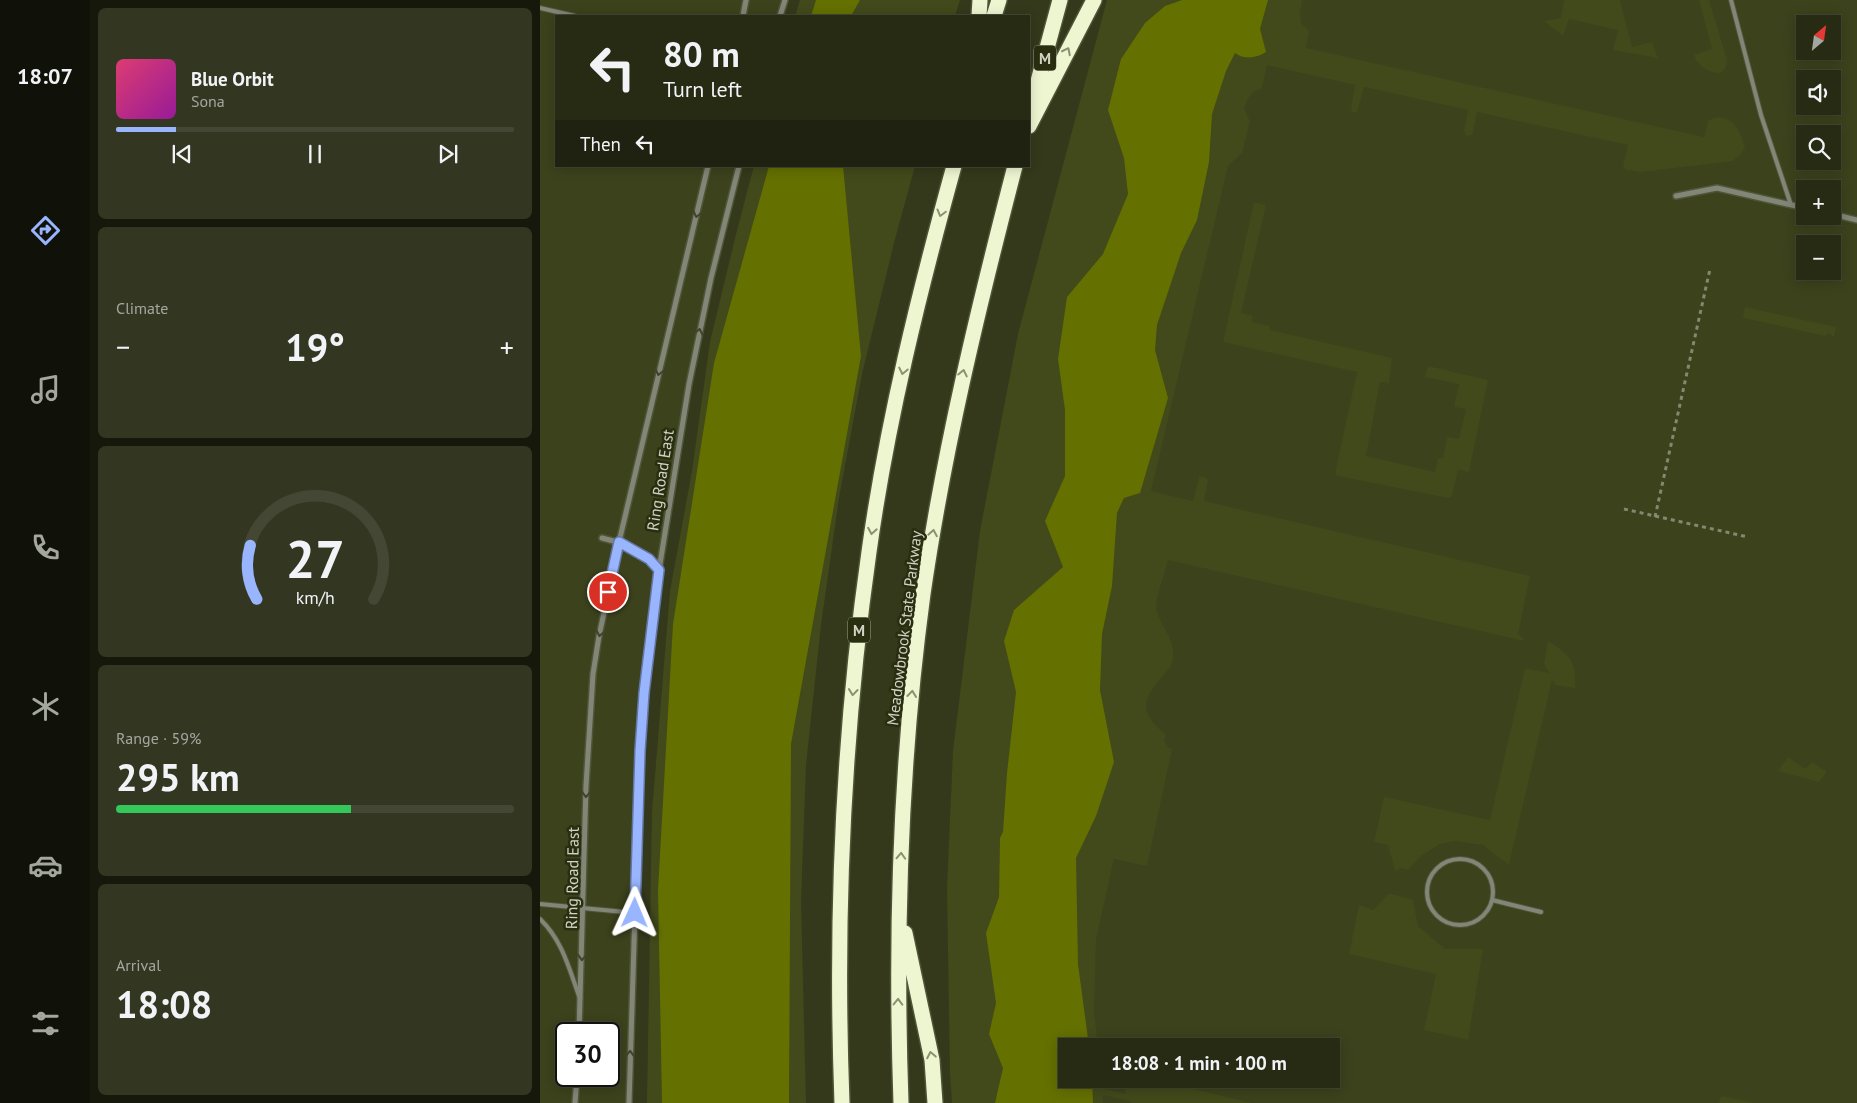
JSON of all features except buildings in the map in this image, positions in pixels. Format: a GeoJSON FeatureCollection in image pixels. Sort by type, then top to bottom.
{"type":"FeatureCollection","features":[{"type":"Feature","properties":{"kind":"highway"},"geometry":{"type":"LineString","coordinates":[[979,15],[980,0]]}},
{"type":"Feature","properties":{"kind":"highway"},"geometry":{"type":"LineString","coordinates":[[994,15],[999,0]]}},
{"type":"Feature","properties":{"kind":"highway","name":"M"},"geometry":{"type":"LineString","coordinates":[[1030,112],[1060,0]]}},
{"type":"Feature","properties":{"kind":"highway"},"geometry":{"type":"LineString","coordinates":[[1030,124],[1094,0]]}},
{"type":"Feature","properties":{"kind":"highway","name":"M"},"geometry":{"type":"LineString","coordinates":[[842,1103],[838,965],[843,811],[862,603],[869,550],[897,396],[920,295],[954,167]]}},
{"type":"Feature","properties":{"kind":"highway","name":"Meadowbrook State Parkway"},"geometry":{"type":"LineString","coordinates":[[901,1103],[898,1012],[899,905],[912,699],[923,596],[950,439],[972,336],[1015,167]]}},
{"type":"Feature","properties":{"kind":"highway"},"geometry":{"type":"LineString","coordinates":[[899,905],[932,1060],[935,1103]]}},
{"type":"Feature","properties":{"kind":"street"},"geometry":{"type":"LineString","coordinates":[[743,15],[746,0]]}},
{"type":"Feature","properties":{"kind":"street"},"geometry":{"type":"LineString","coordinates":[[780,15],[785,0]]}},
{"type":"Feature","properties":{"kind":"street","name":"Ring Road East"},"geometry":{"type":"LineString","coordinates":[[579,1022],[586,786],[593,674],[619,542],[708,167]]}},
{"type":"Feature","properties":{"kind":"street","name":"Ring Road East"},"geometry":{"type":"LineString","coordinates":[[629,1103],[640,751],[644,693],[659,570],[690,375],[739,167]]}},
{"type":"Feature","properties":{"kind":"street"},"geometry":{"type":"LineString","coordinates":[[1676,196],[1717,188],[1796,206]]}},
{"type":"Feature","properties":{"kind":"street"},"geometry":{"type":"LineString","coordinates":[[1841,216],[1857,220]]}},
{"type":"Feature","properties":{"kind":"street"},"geometry":{"type":"LineString","coordinates":[[602,538],[619,542],[649,559],[659,570]]}},
{"type":"Feature","properties":{"kind":"street"},"geometry":{"type":"LineString","coordinates":[[575,1103],[576,1087]]}},
{"type":"Feature","properties":{"kind":"lane"},"geometry":{"type":"LineString","coordinates":[[1731,0],[1761,115],[1791,205]]}},
{"type":"Feature","properties":{"kind":"lane"},"geometry":{"type":"LineString","coordinates":[[540,8],[571,15]]}},
{"type":"Feature","properties":{"kind":"lane"},"geometry":{"type":"LineString","coordinates":[[1462,858],[1484,868],[1490,878],[1493,889],[1492,900],[1488,910],[1481,918],[1472,923],[1462,925],[1451,924],[1442,920],[1428,904],[1427,883],[1432,872],[1440,864],[1462,858]]}},
{"type":"Feature","properties":{"kind":"lane"},"geometry":{"type":"LineString","coordinates":[[1492,900],[1541,912]]}},
{"type":"Feature","properties":{"kind":"lane"},"geometry":{"type":"LineString","coordinates":[[540,904],[635,913]]}},
{"type":"Feature","properties":{"kind":"lane"},"geometry":{"type":"LineString","coordinates":[[540,919],[555,935],[562,947],[580,999]]}},
{"type":"Feature","properties":{"kind":"path"},"geometry":{"type":"LineString","coordinates":[[1654,516],[1710,269]]}},
{"type":"Feature","properties":{"kind":"path"},"geometry":{"type":"LineString","coordinates":[[1624,509],[1748,537]]}},
{"type":"Feature","properties":{"kind":"shaded area"},"geometry":{"type":"Polygon","coordinates":[[[540,0],[785,0],[780,15],[555,15],[555,167],[739,167],[724,225],[679,438],[644,693],[629,1103],[540,1103],[540,0]]]}},
{"type":"Feature","properties":{"kind":"shaded area"},"geometry":{"type":"Polygon","coordinates":[[[800,0],[960,0],[955,15],[795,15],[800,0]]]}},
{"type":"Feature","properties":{"kind":"shaded area"},"geometry":{"type":"Polygon","coordinates":[[[1107,0],[1302,0],[1301,23],[1309,31],[1306,48],[1704,137],[1708,121],[1714,118],[1721,118],[1728,120],[1736,126],[1745,146],[1741,154],[1733,161],[1641,172],[1626,170],[1623,166],[1628,145],[1477,112],[1473,133],[1467,136],[1464,131],[1468,110],[1364,87],[1357,112],[1353,112],[1351,110],[1355,85],[1267,65],[1262,88],[1250,96],[1244,109],[1250,121],[1242,153],[1228,166],[1151,491],[1193,501],[1199,477],[1203,476],[1208,479],[1204,501],[1530,576],[1518,634],[1524,641],[1168,560],[1156,607],[1159,618],[1171,641],[1173,659],[1170,667],[1149,694],[1146,708],[1152,720],[1166,735],[1164,739],[1167,747],[1172,749],[1147,866],[1114,859],[1096,939],[1094,1011],[1097,1038],[1058,1038],[1058,1088],[1102,1088],[1125,1094],[1126,1088],[1189,1088],[1252,1103],[1131,1103],[1130,1101],[1103,1095],[1103,1103],[952,1103],[947,888],[953,751],[980,531],[1018,334],[1107,0]]]}},
{"type":"Feature","properties":{"kind":"shaded area"},"geometry":{"type":"Polygon","coordinates":[[[1262,0],[1857,0],[1857,1103],[1078,1103],[1078,1088],[1340,1088],[1340,1038],[1082,1038],[1131,503],[1262,0]]]}},
{"type":"Feature","properties":{"kind":"shaded area"},"geometry":{"type":"Polygon","coordinates":[[[1564,0],[1620,0],[1632,47],[1652,42],[1658,58],[1613,50],[1618,30],[1569,19],[1563,36],[1544,21],[1561,18],[1564,0]]]}},
{"type":"Feature","properties":{"kind":"shaded area"},"geometry":{"type":"Polygon","coordinates":[[[1699,0],[1709,0],[1727,60],[1726,67],[1721,73],[1712,72],[1704,68],[1698,63],[1694,55],[1712,49],[1699,0]]]}},
{"type":"Feature","properties":{"kind":"shaded area"},"geometry":{"type":"Polygon","coordinates":[[[754,167],[915,167],[862,374],[839,498],[821,625],[806,765],[801,901],[806,1103],[647,1103],[652,812],[670,591],[692,471],[710,342],[754,167]]]}},
{"type":"Feature","properties":{"kind":"shaded area"},"geometry":{"type":"Polygon","coordinates":[[[1254,202],[1266,205],[1241,313],[1253,316],[1252,322],[1270,326],[1270,330],[1392,358],[1389,383],[1380,382],[1366,456],[1435,472],[1438,458],[1443,458],[1447,437],[1459,439],[1466,409],[1454,407],[1459,384],[1425,377],[1428,366],[1488,380],[1469,472],[1458,470],[1452,496],[1448,498],[1338,476],[1335,473],[1357,372],[1223,342],[1254,202]]]}},
{"type":"Feature","properties":{"kind":"shaded area"},"geometry":{"type":"Polygon","coordinates":[[[1745,307],[1836,327],[1834,337],[1828,333],[1825,336],[1743,318],[1745,307]]]}},
{"type":"Feature","properties":{"kind":"shaded area"},"geometry":{"type":"Polygon","coordinates":[[[1548,641],[1567,655],[1573,665],[1575,688],[1555,685],[1552,680],[1509,865],[1483,845],[1454,841],[1440,844],[1421,856],[1408,870],[1402,868],[1395,871],[1388,845],[1374,842],[1384,797],[1490,820],[1525,668],[1549,673],[1544,664],[1548,641]]]}},
{"type":"Feature","properties":{"kind":"shaded area"},"geometry":{"type":"Polygon","coordinates":[[[1788,757],[1805,769],[1812,762],[1827,772],[1819,782],[1778,771],[1788,757]]]}},
{"type":"Feature","properties":{"kind":"shaded area"},"geometry":{"type":"Polygon","coordinates":[[[1389,893],[1413,900],[1418,926],[1445,949],[1483,949],[1468,1040],[1424,1030],[1436,974],[1349,954],[1359,905],[1373,910],[1389,893]]]}},
{"type":"Feature","properties":{"kind":"shaded area"},"geometry":{"type":"Polygon","coordinates":[[[1721,1096],[1755,1103],[1719,1103],[1721,1096]]]}},
{"type":"Feature","properties":{"kind":"green space"},"geometry":{"type":"Polygon","coordinates":[[[816,0],[860,0],[852,15],[811,15],[816,0]]]}},
{"type":"Feature","properties":{"kind":"green space"},"geometry":{"type":"Polygon","coordinates":[[[1182,0],[1268,0],[1260,29],[1266,52],[1259,56],[1251,57],[1242,57],[1235,53],[1226,71],[1212,114],[1209,162],[1197,220],[1181,253],[1157,325],[1155,350],[1168,398],[1140,493],[1124,498],[1117,513],[1112,586],[1102,634],[1100,690],[1114,762],[1096,816],[1076,858],[1078,964],[1088,1038],[1058,1038],[1058,1088],[1092,1088],[1093,1103],[995,1103],[1003,1068],[989,1034],[996,1003],[986,933],[999,897],[1000,838],[1003,832],[1016,692],[1004,641],[1014,610],[1063,567],[1045,521],[1065,476],[1065,410],[1058,359],[1067,297],[1103,254],[1128,194],[1124,158],[1108,110],[1121,59],[1145,23],[1165,6],[1182,0]]]}},
{"type":"Feature","properties":{"kind":"green space"},"geometry":{"type":"Polygon","coordinates":[[[769,167],[843,167],[861,356],[791,744],[789,1103],[662,1103],[658,890],[673,624],[714,363],[769,167]]]}},
{"type":"Feature","properties":{"kind":"route"},"geometry":{"type":"LineString","coordinates":[[608,592],[619,542],[649,559],[659,570],[644,693],[637,820],[635,913]]}}]}
